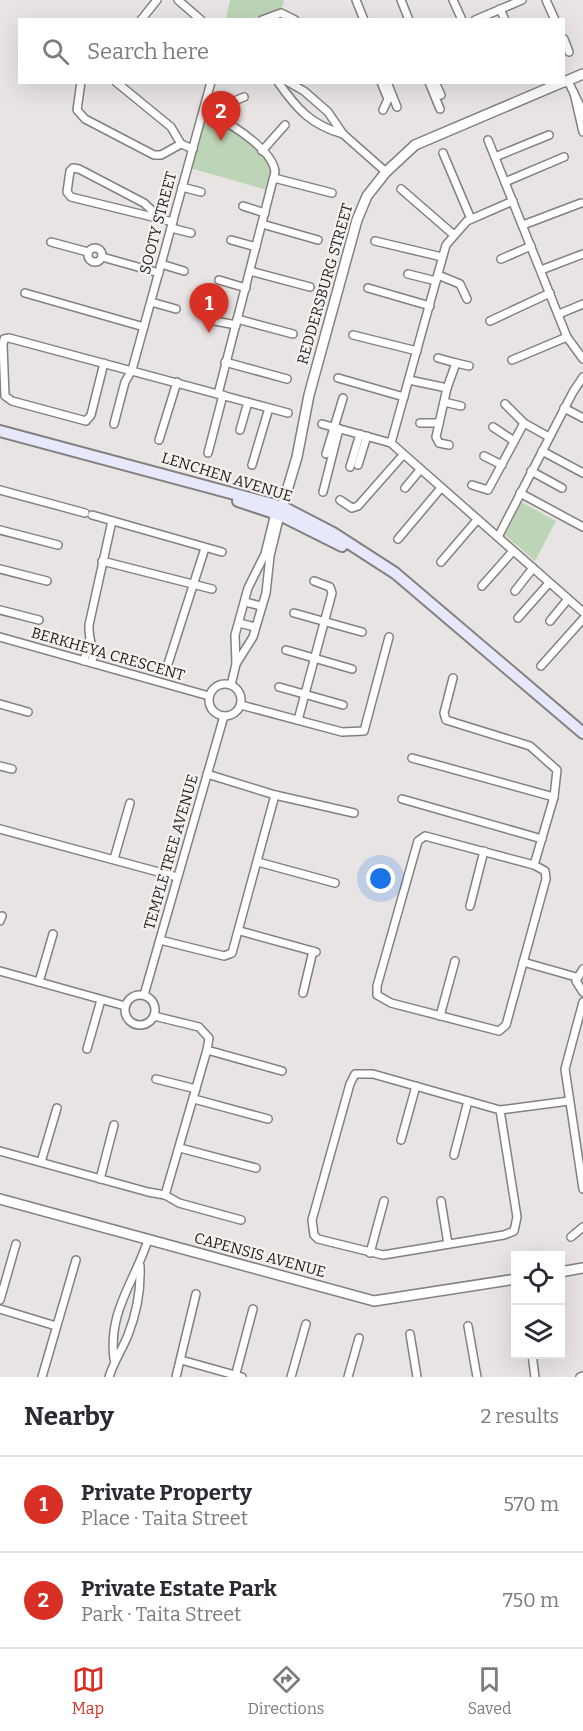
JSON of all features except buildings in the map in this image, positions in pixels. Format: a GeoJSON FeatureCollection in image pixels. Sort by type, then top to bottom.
{"type":"FeatureCollection","features":[{"type":"Feature","properties":{"kind":"main road","name":"LENCHEN AVENUE"},"geometry":{"type":"LineString","coordinates":[[0,431],[131,466],[279,510],[360,550],[402,580],[583,734]]}},
{"type":"Feature","properties":{"kind":"street"},"geometry":{"type":"LineString","coordinates":[[143,18],[157,0]]}},
{"type":"Feature","properties":{"kind":"street"},"geometry":{"type":"LineString","coordinates":[[149,18],[163,0]]}},
{"type":"Feature","properties":{"kind":"street"},"geometry":{"type":"LineString","coordinates":[[178,0],[199,18]]}},
{"type":"Feature","properties":{"kind":"street"},"geometry":{"type":"LineString","coordinates":[[356,0],[363,18]]}},
{"type":"Feature","properties":{"kind":"street"},"geometry":{"type":"LineString","coordinates":[[401,0],[410,18]]}},
{"type":"Feature","properties":{"kind":"street"},"geometry":{"type":"LineString","coordinates":[[406,0],[410,18]]}},
{"type":"Feature","properties":{"kind":"street"},"geometry":{"type":"LineString","coordinates":[[453,0],[461,18]]}},
{"type":"Feature","properties":{"kind":"street"},"geometry":{"type":"LineString","coordinates":[[479,18],[505,5],[522,0]]}},
{"type":"Feature","properties":{"kind":"street"},"geometry":{"type":"LineString","coordinates":[[546,0],[554,18]]}},
{"type":"Feature","properties":{"kind":"street"},"geometry":{"type":"LineString","coordinates":[[267,18],[281,13],[291,18]]}},
{"type":"Feature","properties":{"kind":"street"},"geometry":{"type":"LineString","coordinates":[[565,42],[569,52]]}},
{"type":"Feature","properties":{"kind":"street","name":"REDDERSBURG STREET"},"geometry":{"type":"LineString","coordinates":[[565,82],[583,74]]}},
{"type":"Feature","properties":{"kind":"street"},"geometry":{"type":"LineString","coordinates":[[565,82],[583,112]]}},
{"type":"Feature","properties":{"kind":"street"},"geometry":{"type":"LineString","coordinates":[[81,84],[77,110],[85,119],[158,156],[181,144]]}},
{"type":"Feature","properties":{"kind":"street"},"geometry":{"type":"LineString","coordinates":[[118,84],[171,127],[181,144],[193,149]]}},
{"type":"Feature","properties":{"kind":"street","name":"SOOTY STREET"},"geometry":{"type":"LineString","coordinates":[[114,424],[125,382],[132,370],[182,187],[206,111],[211,84]]}},
{"type":"Feature","properties":{"kind":"street"},"geometry":{"type":"LineString","coordinates":[[279,84],[294,104],[320,127],[343,134]]}},
{"type":"Feature","properties":{"kind":"street"},"geometry":{"type":"LineString","coordinates":[[292,84],[330,114],[343,134],[387,172]]}},
{"type":"Feature","properties":{"kind":"street"},"geometry":{"type":"LineString","coordinates":[[382,84],[388,99],[383,110]]}},
{"type":"Feature","properties":{"kind":"street"},"geometry":{"type":"LineString","coordinates":[[388,84],[397,107]]}},
{"type":"Feature","properties":{"kind":"street"},"geometry":{"type":"LineString","coordinates":[[430,84],[440,109]]}},
{"type":"Feature","properties":{"kind":"street"},"geometry":{"type":"LineString","coordinates":[[436,84],[441,95]]}},
{"type":"Feature","properties":{"kind":"street","name":"REDDERSBURG STREET"},"geometry":{"type":"LineString","coordinates":[[279,510],[297,457],[309,395],[360,210],[387,172],[424,140],[560,84]]}},
{"type":"Feature","properties":{"kind":"street"},"geometry":{"type":"LineString","coordinates":[[573,93],[583,132]]}},
{"type":"Feature","properties":{"kind":"street"},"geometry":{"type":"LineString","coordinates":[[206,111],[244,97]]}},
{"type":"Feature","properties":{"kind":"street"},"geometry":{"type":"LineString","coordinates":[[313,120],[323,108]]}},
{"type":"Feature","properties":{"kind":"street"},"geometry":{"type":"LineString","coordinates":[[206,111],[229,123],[262,150],[274,165],[274,178],[225,362],[221,394],[208,453]]}},
{"type":"Feature","properties":{"kind":"street"},"geometry":{"type":"LineString","coordinates":[[262,150],[285,125]]}},
{"type":"Feature","properties":{"kind":"street"},"geometry":{"type":"LineString","coordinates":[[495,157],[549,135]]}},
{"type":"Feature","properties":{"kind":"street"},"geometry":{"type":"LineString","coordinates":[[488,140],[568,339],[583,359]]}},
{"type":"Feature","properties":{"kind":"street"},"geometry":{"type":"LineString","coordinates":[[443,153],[471,219]]}},
{"type":"Feature","properties":{"kind":"street"},"geometry":{"type":"LineString","coordinates":[[505,182],[564,157]]}},
{"type":"Feature","properties":{"kind":"street"},"geometry":{"type":"LineString","coordinates":[[160,218],[71,197],[67,192],[69,171],[77,168],[144,203],[160,218],[191,233]]}},
{"type":"Feature","properties":{"kind":"street"},"geometry":{"type":"LineString","coordinates":[[274,178],[332,193]]}},
{"type":"Feature","properties":{"kind":"street"},"geometry":{"type":"LineString","coordinates":[[182,187],[201,192]]}},
{"type":"Feature","properties":{"kind":"street"},"geometry":{"type":"LineString","coordinates":[[401,189],[453,234]]}},
{"type":"Feature","properties":{"kind":"street"},"geometry":{"type":"LineString","coordinates":[[391,443],[430,306],[441,257],[453,234],[471,219],[513,201]]}},
{"type":"Feature","properties":{"kind":"street"},"geometry":{"type":"LineString","coordinates":[[523,225],[581,203]]}},
{"type":"Feature","properties":{"kind":"street"},"geometry":{"type":"LineString","coordinates":[[243,206],[265,213]]}},
{"type":"Feature","properties":{"kind":"street"},"geometry":{"type":"LineString","coordinates":[[262,224],[318,240]]}},
{"type":"Feature","properties":{"kind":"street"},"geometry":{"type":"LineString","coordinates":[[231,240],[256,247]]}},
{"type":"Feature","properties":{"kind":"street"},"geometry":{"type":"LineString","coordinates":[[375,241],[441,257]]}},
{"type":"Feature","properties":{"kind":"street"},"geometry":{"type":"LineString","coordinates":[[51,242],[88,252],[89,260],[94,262],[102,257],[159,273]]}},
{"type":"Feature","properties":{"kind":"street"},"geometry":{"type":"LineString","coordinates":[[501,259],[531,246]]}},
{"type":"Feature","properties":{"kind":"street"},"geometry":{"type":"LineString","coordinates":[[541,270],[583,254]]}},
{"type":"Feature","properties":{"kind":"street"},"geometry":{"type":"LineString","coordinates":[[161,264],[184,271]]}},
{"type":"Feature","properties":{"kind":"street"},"geometry":{"type":"LineString","coordinates":[[250,271],[310,287]]}},
{"type":"Feature","properties":{"kind":"street"},"geometry":{"type":"LineString","coordinates":[[408,274],[460,284],[467,299]]}},
{"type":"Feature","properties":{"kind":"street"},"geometry":{"type":"LineString","coordinates":[[219,280],[246,288]]}},
{"type":"Feature","properties":{"kind":"street"},"geometry":{"type":"LineString","coordinates":[[368,288],[430,306]]}},
{"type":"Feature","properties":{"kind":"street"},"geometry":{"type":"LineString","coordinates":[[25,293],[144,327]]}},
{"type":"Feature","properties":{"kind":"street"},"geometry":{"type":"LineString","coordinates":[[490,321],[550,293]]}},
{"type":"Feature","properties":{"kind":"street"},"geometry":{"type":"LineString","coordinates":[[151,302],[176,309]]}},
{"type":"Feature","properties":{"kind":"street"},"geometry":{"type":"LineString","coordinates":[[560,316],[583,304]]}},
{"type":"Feature","properties":{"kind":"street"},"geometry":{"type":"LineString","coordinates":[[560,316],[583,309]]}},
{"type":"Feature","properties":{"kind":"street"},"geometry":{"type":"LineString","coordinates":[[215,321],[237,322],[293,334]]}},
{"type":"Feature","properties":{"kind":"street"},"geometry":{"type":"LineString","coordinates":[[353,335],[417,351]]}},
{"type":"Feature","properties":{"kind":"street"},"geometry":{"type":"LineString","coordinates":[[104,363],[91,415],[87,421],[12,401],[5,396],[3,345],[6,338],[132,370],[288,413]]}},
{"type":"Feature","properties":{"kind":"street"},"geometry":{"type":"LineString","coordinates":[[516,360],[568,339]]}},
{"type":"Feature","properties":{"kind":"street"},"geometry":{"type":"LineString","coordinates":[[438,358],[469,366]]}},
{"type":"Feature","properties":{"kind":"street"},"geometry":{"type":"LineString","coordinates":[[225,362],[287,379]]}},
{"type":"Feature","properties":{"kind":"street"},"geometry":{"type":"LineString","coordinates":[[449,445],[437,441],[447,388],[456,363]]}},
{"type":"Feature","properties":{"kind":"street"},"geometry":{"type":"LineString","coordinates":[[498,537],[542,449],[583,377]]}},
{"type":"Feature","properties":{"kind":"street"},"geometry":{"type":"LineString","coordinates":[[338,378],[404,397]]}},
{"type":"Feature","properties":{"kind":"street"},"geometry":{"type":"LineString","coordinates":[[409,380],[447,388]]}},
{"type":"Feature","properties":{"kind":"street"},"geometry":{"type":"LineString","coordinates":[[159,440],[177,382]]}},
{"type":"Feature","properties":{"kind":"street"},"geometry":{"type":"LineString","coordinates":[[322,492],[343,398]]}},
{"type":"Feature","properties":{"kind":"street"},"geometry":{"type":"LineString","coordinates":[[240,430],[248,402]]}},
{"type":"Feature","properties":{"kind":"street"},"geometry":{"type":"LineString","coordinates":[[444,402],[461,406]]}},
{"type":"Feature","properties":{"kind":"street"},"geometry":{"type":"LineString","coordinates":[[505,404],[524,423],[549,437]]}},
{"type":"Feature","properties":{"kind":"street"},"geometry":{"type":"LineString","coordinates":[[252,465],[269,408]]}},
{"type":"Feature","properties":{"kind":"street"},"geometry":{"type":"LineString","coordinates":[[564,408],[583,418]]}},
{"type":"Feature","properties":{"kind":"street"},"geometry":{"type":"LineString","coordinates":[[420,423],[439,423]]}},
{"type":"Feature","properties":{"kind":"street"},"geometry":{"type":"LineString","coordinates":[[472,485],[488,490],[524,423]]}},
{"type":"Feature","properties":{"kind":"street"},"geometry":{"type":"LineString","coordinates":[[322,424],[391,443],[583,612]]}},
{"type":"Feature","properties":{"kind":"street"},"geometry":{"type":"LineString","coordinates":[[493,427],[514,441]]}},
{"type":"Feature","properties":{"kind":"street"},"geometry":{"type":"LineString","coordinates":[[326,454],[336,428]]}},
{"type":"Feature","properties":{"kind":"street"},"geometry":{"type":"LineString","coordinates":[[354,466],[363,435]]}},
{"type":"Feature","properties":{"kind":"street"},"geometry":{"type":"LineString","coordinates":[[542,449],[573,463]]}},
{"type":"Feature","properties":{"kind":"street"},"geometry":{"type":"LineString","coordinates":[[542,449],[583,473]]}},
{"type":"Feature","properties":{"kind":"street"},"geometry":{"type":"LineString","coordinates":[[372,495],[404,456]]}},
{"type":"Feature","properties":{"kind":"street"},"geometry":{"type":"LineString","coordinates":[[340,500],[352,508],[358,506],[404,456]]}},
{"type":"Feature","properties":{"kind":"street"},"geometry":{"type":"LineString","coordinates":[[484,456],[502,465]]}},
{"type":"Feature","properties":{"kind":"street"},"geometry":{"type":"LineString","coordinates":[[405,488],[420,470]]}},
{"type":"Feature","properties":{"kind":"street"},"geometry":{"type":"LineString","coordinates":[[531,471],[562,488]]}},
{"type":"Feature","properties":{"kind":"street"},"geometry":{"type":"LineString","coordinates":[[398,536],[439,487]]}},
{"type":"Feature","properties":{"kind":"street"},"geometry":{"type":"LineString","coordinates":[[0,490],[222,552]]}},
{"type":"Feature","properties":{"kind":"street"},"geometry":{"type":"LineString","coordinates":[[520,493],[583,527]]}},
{"type":"Feature","properties":{"kind":"street"},"geometry":{"type":"LineString","coordinates":[[231,685],[236,664],[234,638],[248,588],[265,554],[279,510]]}},
{"type":"Feature","properties":{"kind":"street"},"geometry":{"type":"LineString","coordinates":[[236,664],[252,641],[279,510]]}},
{"type":"Feature","properties":{"kind":"street"},"geometry":{"type":"LineString","coordinates":[[441,562],[477,520]]}},
{"type":"Feature","properties":{"kind":"street"},"geometry":{"type":"LineString","coordinates":[[84,661],[90,641],[89,625],[112,521]]}},
{"type":"Feature","properties":{"kind":"street"},"geometry":{"type":"LineString","coordinates":[[0,530],[58,545]]}},
{"type":"Feature","properties":{"kind":"street"},"geometry":{"type":"LineString","coordinates":[[166,670],[196,584],[205,548]]}},
{"type":"Feature","properties":{"kind":"street"},"geometry":{"type":"LineString","coordinates":[[488,573],[511,550]]}},
{"type":"Feature","properties":{"kind":"street"},"geometry":{"type":"LineString","coordinates":[[482,586],[511,550]]}},
{"type":"Feature","properties":{"kind":"street"},"geometry":{"type":"LineString","coordinates":[[102,561],[212,589]]}},
{"type":"Feature","properties":{"kind":"street"},"geometry":{"type":"LineString","coordinates":[[514,591],[532,568]]}},
{"type":"Feature","properties":{"kind":"street"},"geometry":{"type":"LineString","coordinates":[[0,569],[47,581]]}},
{"type":"Feature","properties":{"kind":"street"},"geometry":{"type":"LineString","coordinates":[[298,720],[332,589],[314,581]]}},
{"type":"Feature","properties":{"kind":"street"},"geometry":{"type":"LineString","coordinates":[[518,618],[549,583]]}},
{"type":"Feature","properties":{"kind":"street"},"geometry":{"type":"LineString","coordinates":[[550,621],[568,599]]}},
{"type":"Feature","properties":{"kind":"street"},"geometry":{"type":"LineString","coordinates":[[245,602],[261,606]]}},
{"type":"Feature","properties":{"kind":"street"},"geometry":{"type":"LineString","coordinates":[[0,610],[39,620]]}},
{"type":"Feature","properties":{"kind":"street"},"geometry":{"type":"LineString","coordinates":[[294,614],[362,632]]}},
{"type":"Feature","properties":{"kind":"street"},"geometry":{"type":"LineString","coordinates":[[540,666],[583,619]]}},
{"type":"Feature","properties":{"kind":"street"},"geometry":{"type":"LineString","coordinates":[[239,623],[255,627]]}},
{"type":"Feature","properties":{"kind":"street","name":"BERKHEYA CRESCENT"},"geometry":{"type":"LineString","coordinates":[[0,637],[210,696]]}},
{"type":"Feature","properties":{"kind":"street"},"geometry":{"type":"LineString","coordinates":[[241,705],[345,732],[364,731],[389,637]]}},
{"type":"Feature","properties":{"kind":"street"},"geometry":{"type":"LineString","coordinates":[[90,641],[95,650],[92,663]]}},
{"type":"Feature","properties":{"kind":"street"},"geometry":{"type":"LineString","coordinates":[[286,650],[352,669]]}},
{"type":"Feature","properties":{"kind":"street"},"geometry":{"type":"LineString","coordinates":[[453,678],[445,719],[533,748],[557,770],[554,797],[534,865]]}},
{"type":"Feature","properties":{"kind":"street"},"geometry":{"type":"LineString","coordinates":[[219,685],[231,685],[241,695],[241,705],[232,714],[224,716],[215,712],[210,706],[210,696],[219,685]]}},
{"type":"Feature","properties":{"kind":"street"},"geometry":{"type":"LineString","coordinates":[[279,687],[343,705]]}},
{"type":"Feature","properties":{"kind":"street"},"geometry":{"type":"LineString","coordinates":[[0,704],[28,712]]}},
{"type":"Feature","properties":{"kind":"street","name":"TEMPLE TREE AVENUE"},"geometry":{"type":"LineString","coordinates":[[144,995],[224,716]]}},
{"type":"Feature","properties":{"kind":"street"},"geometry":{"type":"LineString","coordinates":[[412,758],[554,797]]}},
{"type":"Feature","properties":{"kind":"street"},"geometry":{"type":"LineString","coordinates":[[0,766],[12,769]]}},
{"type":"Feature","properties":{"kind":"street"},"geometry":{"type":"LineString","coordinates":[[207,774],[276,795],[354,813]]}},
{"type":"Feature","properties":{"kind":"street"},"geometry":{"type":"LineString","coordinates":[[160,940],[226,956],[232,953],[240,931],[276,795]]}},
{"type":"Feature","properties":{"kind":"street"},"geometry":{"type":"LineString","coordinates":[[402,800],[542,839]]}},
{"type":"Feature","properties":{"kind":"street"},"geometry":{"type":"LineString","coordinates":[[114,859],[130,803]]}},
{"type":"Feature","properties":{"kind":"street"},"geometry":{"type":"LineString","coordinates":[[0,829],[177,877]]}},
{"type":"Feature","properties":{"kind":"street"},"geometry":{"type":"LineString","coordinates":[[428,836],[534,865],[544,870],[546,879],[506,1025],[502,1030],[493,1031],[383,1000],[377,995],[377,986],[419,839],[428,836]]}},
{"type":"Feature","properties":{"kind":"street"},"geometry":{"type":"LineString","coordinates":[[470,906],[484,851]]}},
{"type":"Feature","properties":{"kind":"street"},"geometry":{"type":"LineString","coordinates":[[258,862],[335,883]]}},
{"type":"Feature","properties":{"kind":"street"},"geometry":{"type":"LineString","coordinates":[[240,931],[314,951],[303,993]]}},
{"type":"Feature","properties":{"kind":"street"},"geometry":{"type":"LineString","coordinates":[[39,982],[53,934]]}},
{"type":"Feature","properties":{"kind":"street"},"geometry":{"type":"LineString","coordinates":[[440,1016],[455,962]]}},
{"type":"Feature","properties":{"kind":"street"},"geometry":{"type":"LineString","coordinates":[[523,962],[576,977]]}},
{"type":"Feature","properties":{"kind":"street"},"geometry":{"type":"LineString","coordinates":[[583,969],[576,977],[577,985],[583,992]]}},
{"type":"Feature","properties":{"kind":"street"},"geometry":{"type":"LineString","coordinates":[[0,971],[125,1006]]}},
{"type":"Feature","properties":{"kind":"street"},"geometry":{"type":"LineString","coordinates":[[144,995],[152,1001],[154,1016],[148,1024],[133,1024],[125,1017],[125,1006],[130,998],[144,995]]}},
{"type":"Feature","properties":{"kind":"street"},"geometry":{"type":"LineString","coordinates":[[87,1049],[101,1000]]}},
{"type":"Feature","properties":{"kind":"street"},"geometry":{"type":"LineString","coordinates":[[583,1002],[565,1069],[583,1189]]}},
{"type":"Feature","properties":{"kind":"street"},"geometry":{"type":"LineString","coordinates":[[154,1016],[204,1030],[209,1038],[194,1099],[165,1195]]}},
{"type":"Feature","properties":{"kind":"street"},"geometry":{"type":"LineString","coordinates":[[207,1050],[282,1071]]}},
{"type":"Feature","properties":{"kind":"street"},"geometry":{"type":"LineString","coordinates":[[500,1110],[517,1217],[516,1228],[504,1235],[383,1255],[318,1239],[312,1233],[312,1220],[350,1084],[355,1074],[373,1074],[500,1110],[569,1101]]}},
{"type":"Feature","properties":{"kind":"street"},"geometry":{"type":"LineString","coordinates":[[156,1079],[196,1089]]}},
{"type":"Feature","properties":{"kind":"street"},"geometry":{"type":"LineString","coordinates":[[401,1140],[416,1086]]}},
{"type":"Feature","properties":{"kind":"street"},"geometry":{"type":"LineString","coordinates":[[194,1099],[268,1119]]}},
{"type":"Feature","properties":{"kind":"street"},"geometry":{"type":"LineString","coordinates":[[454,1155],[468,1101]]}},
{"type":"Feature","properties":{"kind":"street"},"geometry":{"type":"LineString","coordinates":[[41,1162],[57,1108]]}},
{"type":"Feature","properties":{"kind":"street"},"geometry":{"type":"LineString","coordinates":[[100,1179],[114,1125]]}},
{"type":"Feature","properties":{"kind":"street"},"geometry":{"type":"LineString","coordinates":[[180,1148],[256,1168]]}},
{"type":"Feature","properties":{"kind":"street"},"geometry":{"type":"LineString","coordinates":[[0,1151],[165,1195],[178,1203],[241,1220]]}},
{"type":"Feature","properties":{"kind":"street","name":"CAPENSIS AVENUE"},"geometry":{"type":"LineString","coordinates":[[0,1199],[374,1301],[511,1280]]}},
{"type":"Feature","properties":{"kind":"street"},"geometry":{"type":"LineString","coordinates":[[441,1200],[448,1244]]}},
{"type":"Feature","properties":{"kind":"street"},"geometry":{"type":"LineString","coordinates":[[370,1253],[384,1201]]}},
{"type":"Feature","properties":{"kind":"street"},"geometry":{"type":"LineString","coordinates":[[572,1237],[583,1227]]}},
{"type":"Feature","properties":{"kind":"street"},"geometry":{"type":"LineString","coordinates":[[114,1359],[112,1335],[117,1311],[140,1264],[148,1240]]}},
{"type":"Feature","properties":{"kind":"street"},"geometry":{"type":"LineString","coordinates":[[0,1300],[16,1244]]}},
{"type":"Feature","properties":{"kind":"street"},"geometry":{"type":"LineString","coordinates":[[42,1377],[76,1260]]}},
{"type":"Feature","properties":{"kind":"street"},"geometry":{"type":"LineString","coordinates":[[109,1377],[114,1359],[124,1345],[135,1316],[140,1285],[140,1264]]}},
{"type":"Feature","properties":{"kind":"street"},"geometry":{"type":"LineString","coordinates":[[565,1271],[583,1268]]}},
{"type":"Feature","properties":{"kind":"street"},"geometry":{"type":"LineString","coordinates":[[176,1377],[196,1294]]}},
{"type":"Feature","properties":{"kind":"street"},"geometry":{"type":"LineString","coordinates":[[0,1309],[56,1326]]}},
{"type":"Feature","properties":{"kind":"street"},"geometry":{"type":"LineString","coordinates":[[181,1360],[238,1376],[253,1309]]}},
{"type":"Feature","properties":{"kind":"street"},"geometry":{"type":"LineString","coordinates":[[291,1377],[306,1324]]}},
{"type":"Feature","properties":{"kind":"street"},"geometry":{"type":"LineString","coordinates":[[468,1326],[477,1377]]}},
{"type":"Feature","properties":{"kind":"street"},"geometry":{"type":"LineString","coordinates":[[410,1334],[417,1377]]}},
{"type":"Feature","properties":{"kind":"street"},"geometry":{"type":"LineString","coordinates":[[348,1377],[359,1338]]}},
{"type":"Feature","properties":{"kind":"street"},"geometry":{"type":"LineString","coordinates":[[533,1359],[536,1377]]}},
{"type":"Feature","properties":{"kind":"green space"},"geometry":{"type":"Polygon","coordinates":[[[230,0],[283,0],[284,3],[281,9],[254,18],[226,18],[230,0]]]}},
{"type":"Feature","properties":{"kind":"green space"},"geometry":{"type":"Polygon","coordinates":[[[212,120],[244,139],[267,161],[271,172],[267,190],[190,168],[202,125],[212,120]]]}},
{"type":"Feature","properties":{"kind":"green space"},"geometry":{"type":"Polygon","coordinates":[[[521,502],[556,521],[535,561],[505,535],[521,502]]]}},
{"type":"Feature","properties":{"kind":"place","name":"Private Estate Park"},"geometry":{"type":"Point","coordinates":[221,141]}},
{"type":"Feature","properties":{"kind":"place","name":"Private Property"},"geometry":{"type":"Point","coordinates":[209,333]}}]}
